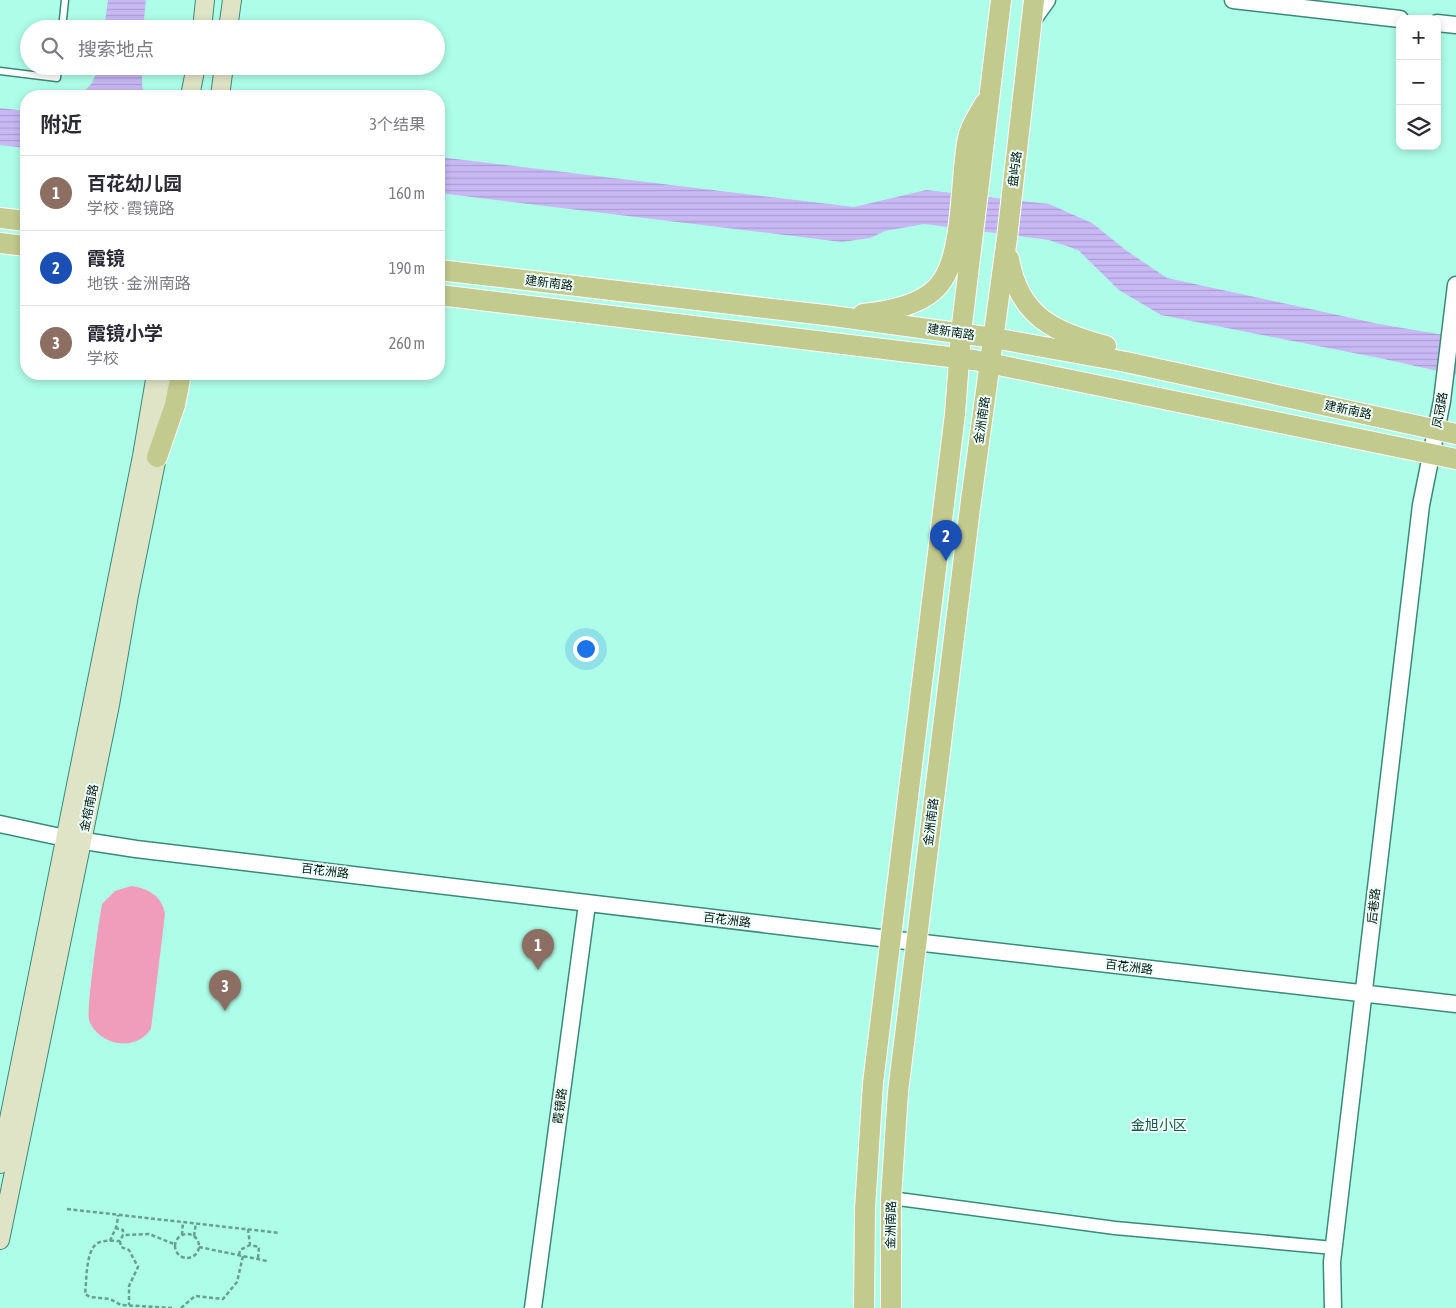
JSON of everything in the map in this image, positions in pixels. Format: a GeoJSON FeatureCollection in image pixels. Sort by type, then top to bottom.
{"type":"FeatureCollection","features":[{"type":"Feature","properties":{"kind":"main road"},"geometry":{"type":"LineString","coordinates":[[203,20],[205,0]]}},
{"type":"Feature","properties":{"kind":"main road"},"geometry":{"type":"LineString","coordinates":[[229,20],[232,0]]}},
{"type":"Feature","properties":{"kind":"main road"},"geometry":{"type":"LineString","coordinates":[[864,1308],[868,1146],[890,939],[955,414],[961,333],[1001,0]]}},
{"type":"Feature","properties":{"kind":"main road","name":"盘屿路"},"geometry":{"type":"LineString","coordinates":[[994,338],[1034,0]]}},
{"type":"Feature","properties":{"kind":"main road"},"geometry":{"type":"LineString","coordinates":[[191,90],[195,75]]}},
{"type":"Feature","properties":{"kind":"main road"},"geometry":{"type":"LineString","coordinates":[[196,90],[197,75]]}},
{"type":"Feature","properties":{"kind":"main road"},"geometry":{"type":"LineString","coordinates":[[221,90],[223,75]]}},
{"type":"Feature","properties":{"kind":"main road"},"geometry":{"type":"LineString","coordinates":[[833,316],[868,313],[905,305],[920,300],[942,281],[954,251],[968,135],[990,92]]}},
{"type":"Feature","properties":{"kind":"main road"},"geometry":{"type":"LineString","coordinates":[[0,218],[20,220]]}},
{"type":"Feature","properties":{"kind":"main road"},"geometry":{"type":"LineString","coordinates":[[1006,238],[1012,275],[1019,295],[1031,311],[1073,337],[1180,373]]}},
{"type":"Feature","properties":{"kind":"main road"},"geometry":{"type":"LineString","coordinates":[[0,243],[20,245]]}},
{"type":"Feature","properties":{"kind":"main road","name":"建新南路"},"geometry":{"type":"LineString","coordinates":[[445,271],[833,316],[994,338],[1180,373],[1446,431]]}},
{"type":"Feature","properties":{"kind":"main road","name":"建新南路"},"geometry":{"type":"LineString","coordinates":[[445,296],[990,363],[1456,459]]}},
{"type":"Feature","properties":{"kind":"main road","name":"金洲南路"},"geometry":{"type":"LineString","coordinates":[[891,1308],[891,1198],[895,1118],[969,518],[994,338]]}},
{"type":"Feature","properties":{"kind":"main road","name":"金榕南路"},"geometry":{"type":"LineString","coordinates":[[0,1240],[155,380]]}},
{"type":"Feature","properties":{"kind":"main road","name":"金榕南路"},"geometry":{"type":"LineString","coordinates":[[0,1164],[73,839],[110,705],[129,595],[157,457],[169,380]]}},
{"type":"Feature","properties":{"kind":"main road"},"geometry":{"type":"LineString","coordinates":[[157,457],[175,405],[180,380]]}},
{"type":"Feature","properties":{"kind":"street"},"geometry":{"type":"LineString","coordinates":[[1032,21],[1047,0]]}},
{"type":"Feature","properties":{"kind":"street"},"geometry":{"type":"LineString","coordinates":[[1233,0],[1396,19]]}},
{"type":"Feature","properties":{"kind":"street"},"geometry":{"type":"LineString","coordinates":[[1441,23],[1456,25]]}},
{"type":"Feature","properties":{"kind":"street","name":"凤冠路"},"geometry":{"type":"LineString","coordinates":[[1420,505],[1432,454],[1446,431],[1456,285]]}},
{"type":"Feature","properties":{"kind":"street","name":"后巷路"},"geometry":{"type":"LineString","coordinates":[[1333,1308],[1332,1275],[1334,1248],[1420,505]]}},
{"type":"Feature","properties":{"kind":"street","name":"百花洲路"},"geometry":{"type":"LineString","coordinates":[[0,824],[73,839],[586,904],[1456,1004]]}},
{"type":"Feature","properties":{"kind":"street","name":"霞镜路"},"geometry":{"type":"LineString","coordinates":[[533,1308],[586,904]]}},
{"type":"Feature","properties":{"kind":"street"},"geometry":{"type":"LineString","coordinates":[[891,1198],[1115,1228],[1334,1248]]}},
{"type":"Feature","properties":{"kind":"lane"},"geometry":{"type":"LineString","coordinates":[[63,20],[65,0]]}},
{"type":"Feature","properties":{"kind":"lane"},"geometry":{"type":"LineString","coordinates":[[0,71],[20,74]]}},
{"type":"Feature","properties":{"kind":"lane"},"geometry":{"type":"LineString","coordinates":[[32,75],[56,78],[56,75]]}},
{"type":"Feature","properties":{"kind":"path"},"geometry":{"type":"LineString","coordinates":[[67,1209],[280,1233]]}},
{"type":"Feature","properties":{"kind":"path"},"geometry":{"type":"LineString","coordinates":[[110,1241],[118,1215]]}},
{"type":"Feature","properties":{"kind":"path"},"geometry":{"type":"LineString","coordinates":[[174,1244],[182,1235],[183,1222]]}},
{"type":"Feature","properties":{"kind":"path"},"geometry":{"type":"LineString","coordinates":[[196,1224],[194,1236],[199,1247]]}},
{"type":"Feature","properties":{"kind":"path"},"geometry":{"type":"LineString","coordinates":[[115,1228],[123,1230],[124,1235]]}},
{"type":"Feature","properties":{"kind":"path"},"geometry":{"type":"LineString","coordinates":[[248,1229],[250,1245]]}},
{"type":"Feature","properties":{"kind":"path"},"geometry":{"type":"LineString","coordinates":[[124,1235],[149,1234],[174,1244]]}},
{"type":"Feature","properties":{"kind":"path"},"geometry":{"type":"LineString","coordinates":[[124,1235],[120,1241],[121,1247],[129,1250],[138,1267],[129,1286],[129,1305]]}},
{"type":"Feature","properties":{"kind":"path"},"geometry":{"type":"LineString","coordinates":[[182,1235],[194,1236]]}},
{"type":"Feature","properties":{"kind":"path"},"geometry":{"type":"LineString","coordinates":[[120,1241],[102,1241],[95,1245],[91,1251],[86,1294],[129,1305],[172,1308]]}},
{"type":"Feature","properties":{"kind":"path"},"geometry":{"type":"LineString","coordinates":[[174,1244],[176,1252],[186,1259],[194,1256],[199,1247]]}},
{"type":"Feature","properties":{"kind":"path"},"geometry":{"type":"LineString","coordinates":[[238,1255],[240,1250],[250,1245],[259,1247],[258,1259]]}},
{"type":"Feature","properties":{"kind":"path"},"geometry":{"type":"LineString","coordinates":[[199,1247],[266,1261]]}},
{"type":"Feature","properties":{"kind":"path"},"geometry":{"type":"LineString","coordinates":[[181,1308],[195,1296],[223,1299],[237,1282],[243,1256]]}},
{"type":"Feature","properties":{"kind":"shaded area"},"geometry":{"type":"Polygon","coordinates":[[[108,0],[146,0],[144,20],[105,20],[108,0]]]}},
{"type":"Feature","properties":{"kind":"shaded area"},"geometry":{"type":"Polygon","coordinates":[[[95,75],[142,75],[144,90],[86,90],[92,83],[95,75]]]}},
{"type":"Feature","properties":{"kind":"shaded area"},"geometry":{"type":"Polygon","coordinates":[[[0,108],[20,110],[20,147],[0,145],[0,108]]]}},
{"type":"Feature","properties":{"kind":"shaded area"},"geometry":{"type":"Polygon","coordinates":[[[445,158],[854,207],[926,190],[1049,204],[1092,223],[1127,251],[1167,278],[1379,324],[1456,337],[1456,375],[1161,315],[1119,290],[1078,250],[1049,240],[924,224],[885,231],[870,238],[842,242],[445,194],[445,158]]]}},
{"type":"Feature","properties":{"kind":"shaded area"},"geometry":{"type":"Polygon","coordinates":[[[131,886],[153,894],[161,902],[165,914],[151,1029],[137,1041],[118,1043],[100,1035],[91,1024],[89,1020],[89,999],[102,904],[115,891],[131,886]]]}},
{"type":"Feature","properties":{"kind":"place","name":"霞镜"},"geometry":{"type":"Point","coordinates":[946,561]}},
{"type":"Feature","properties":{"kind":"place","name":"百花幼儿园"},"geometry":{"type":"Point","coordinates":[538,970]}},
{"type":"Feature","properties":{"kind":"place","name":"霞镜小学"},"geometry":{"type":"Point","coordinates":[225,1011]}},
{"type":"Feature","properties":{"kind":"district","name":"金旭小区"},"geometry":{"type":"Point","coordinates":[1159,1125]}}]}
